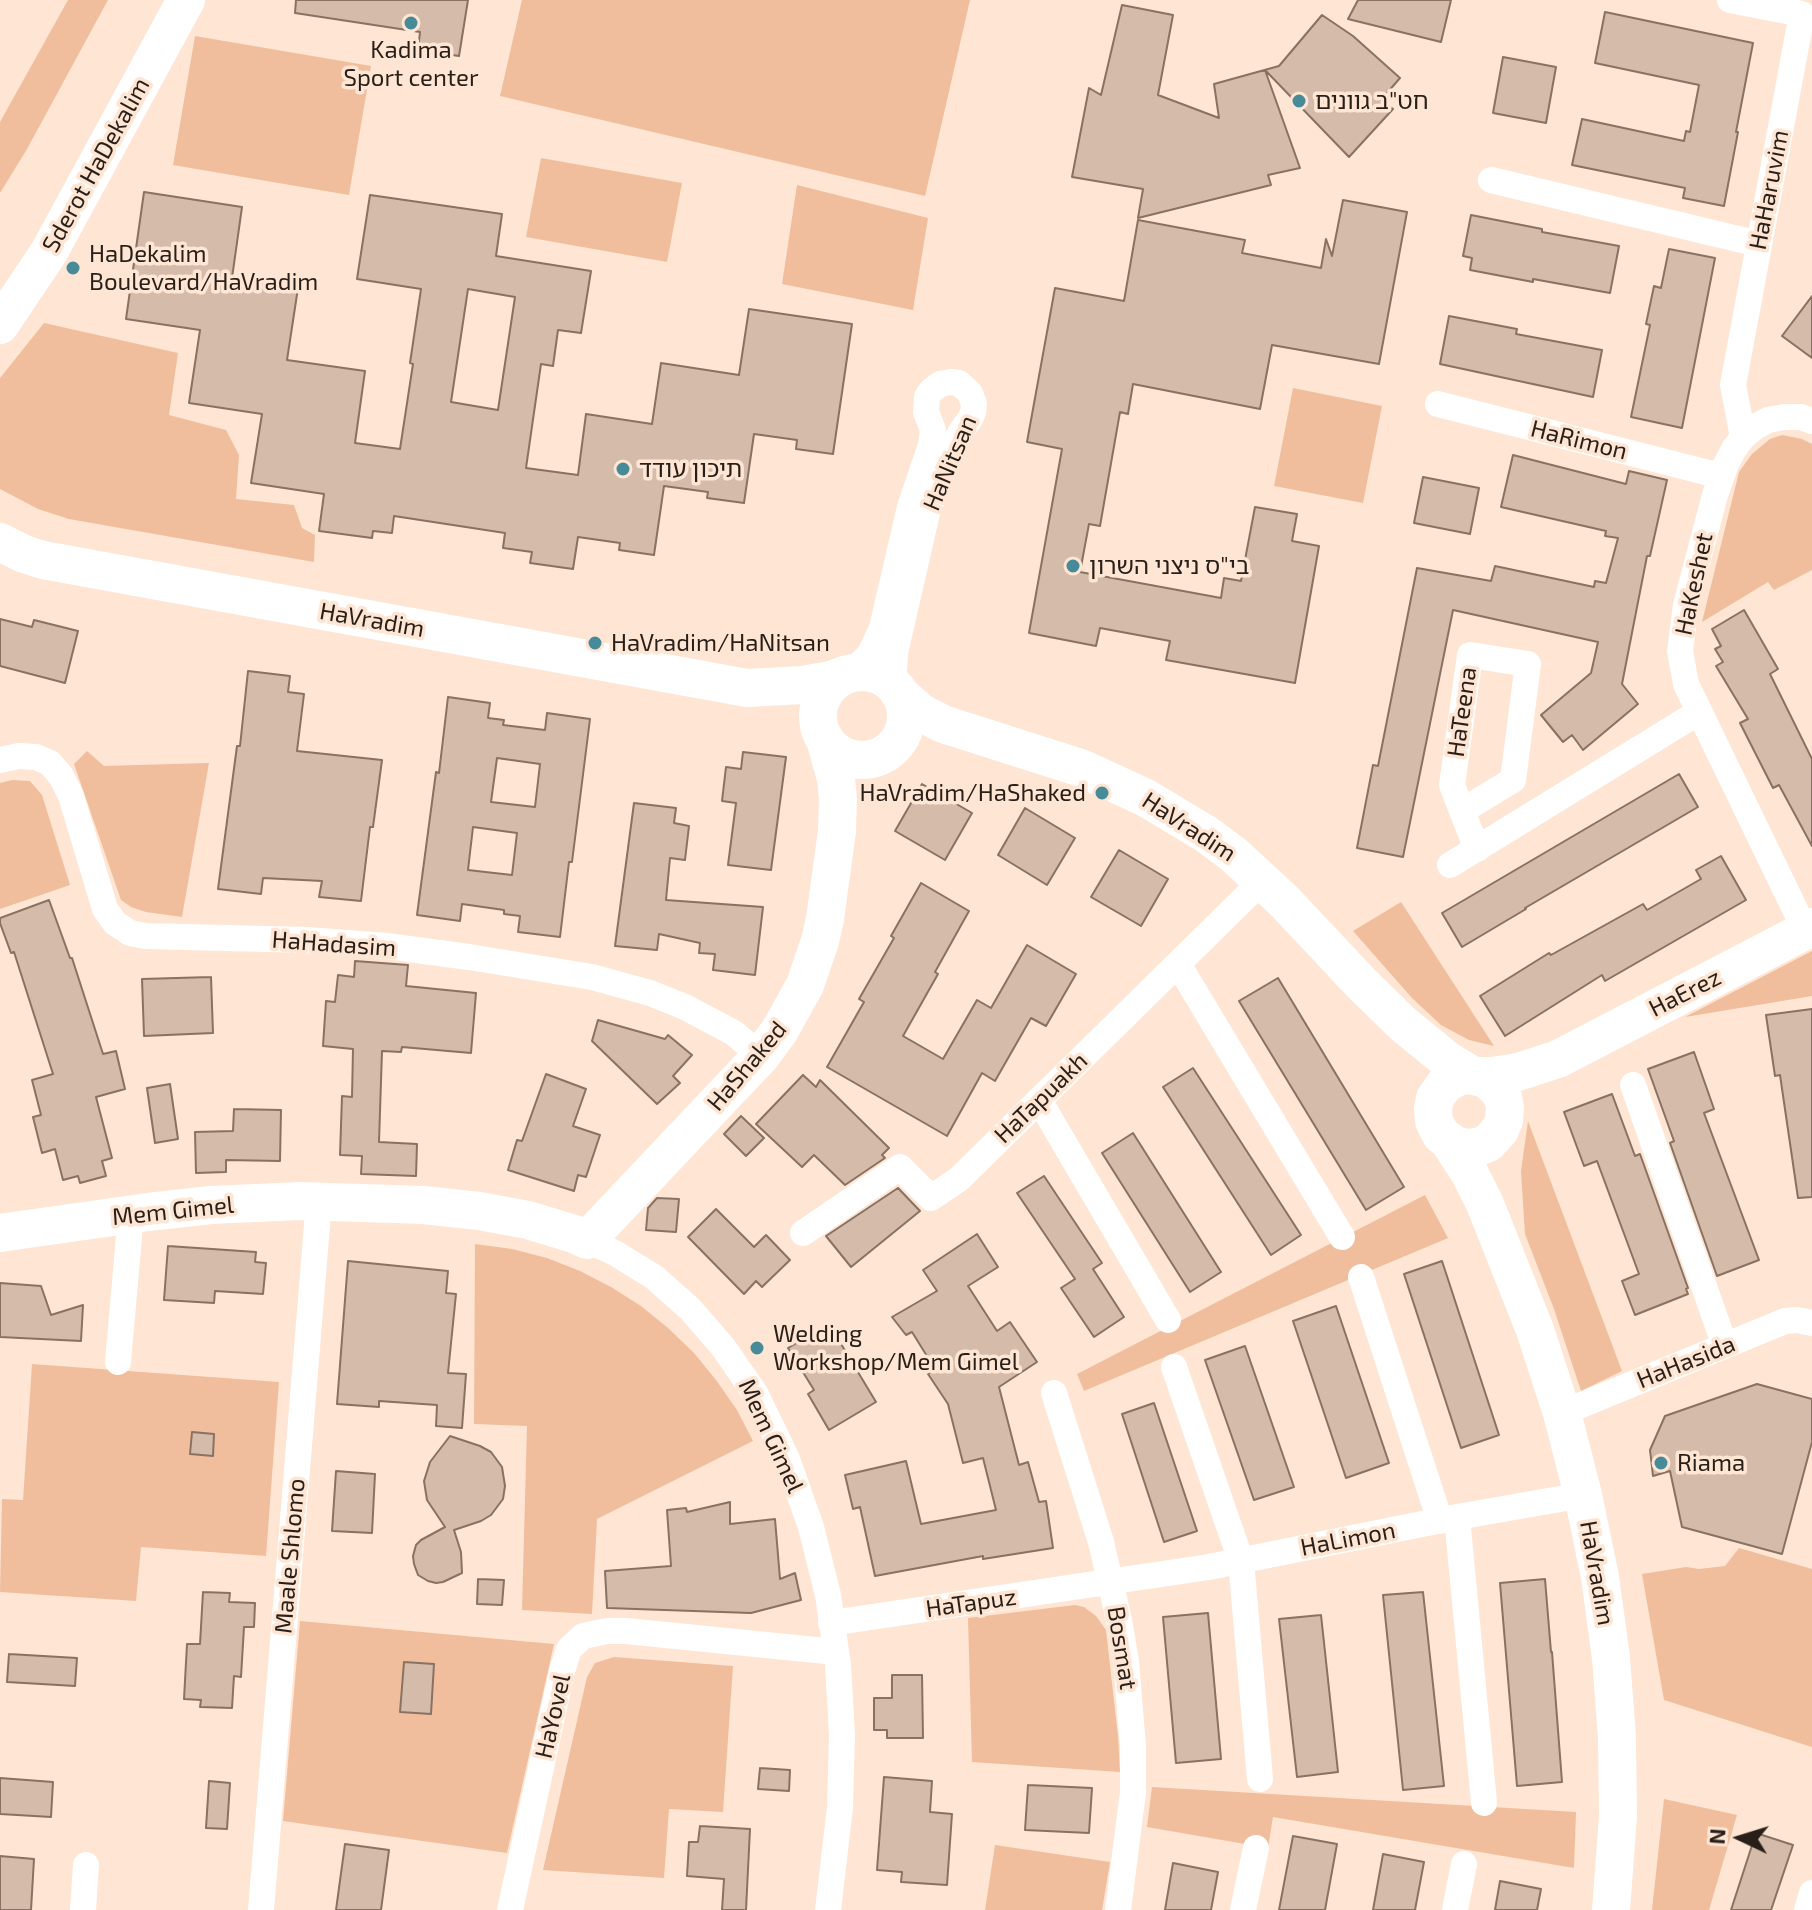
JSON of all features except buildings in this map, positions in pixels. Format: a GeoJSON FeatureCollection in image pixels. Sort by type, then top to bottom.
{"type":"FeatureCollection","features":[{"type":"Feature","properties":{"kind":"street","name":"Sderot HaDekalim"},"geometry":{"type":"LineString","coordinates":[[0,286],[160,0]]}},
{"type":"Feature","properties":{"kind":"street","name":"Sderot HaDekalim"},"geometry":{"type":"LineString","coordinates":[[0,325],[49,252],[186,0]]}},
{"type":"Feature","properties":{"kind":"street","name":"HaHaruvim"},"geometry":{"type":"LineString","coordinates":[[1730,0],[1802,14],[1733,385],[1743,437]]}},
{"type":"Feature","properties":{"kind":"street"},"geometry":{"type":"LineString","coordinates":[[1491,180],[1759,244]]}},
{"type":"Feature","properties":{"kind":"street","name":"HaNitsan"},"geometry":{"type":"LineString","coordinates":[[848,674],[870,654],[882,628],[910,507],[931,445],[932,426],[925,408],[927,397],[940,384],[959,383],[970,393],[974,408],[944,466],[927,513],[895,653],[897,690]]}},
{"type":"Feature","properties":{"kind":"street","name":"HaRimon"},"geometry":{"type":"LineString","coordinates":[[1438,404],[1721,476]]}},
{"type":"Feature","properties":{"kind":"street"},"geometry":{"type":"LineString","coordinates":[[1743,437],[1768,420],[1801,417],[1812,421]]}},
{"type":"Feature","properties":{"kind":"street","name":"HaKeshet"},"geometry":{"type":"LineString","coordinates":[[1743,437],[1721,476],[1686,605],[1680,642],[1683,676],[1808,929]]}},
{"type":"Feature","properties":{"kind":"street","name":"HaVradim"},"geometry":{"type":"LineString","coordinates":[[0,542],[43,560],[747,688],[802,685],[848,674]]}},
{"type":"Feature","properties":{"kind":"street","name":"HaTeena"},"geometry":{"type":"LineString","coordinates":[[1462,811],[1513,780],[1528,664],[1470,655],[1452,785],[1462,811],[1477,849]]}},
{"type":"Feature","properties":{"kind":"street"},"geometry":{"type":"LineString","coordinates":[[865,672],[879,675],[897,690],[905,705],[906,720],[903,733],[887,751],[866,761],[851,760],[839,754],[823,738],[817,720],[821,699],[832,683],[848,674],[865,672]]}},
{"type":"Feature","properties":{"kind":"street","name":"HaVradim"},"geometry":{"type":"LineString","coordinates":[[747,688],[793,710],[823,738]]}},
{"type":"Feature","properties":{"kind":"street","name":"HaVradim"},"geometry":{"type":"LineString","coordinates":[[897,690],[913,707],[943,724],[1070,764],[1146,798],[1206,834],[1263,880],[1361,983],[1424,1043],[1474,1075]]}},
{"type":"Feature","properties":{"kind":"street"},"geometry":{"type":"LineString","coordinates":[[1450,865],[1699,712]]}},
{"type":"Feature","properties":{"kind":"street","name":"HaVradim"},"geometry":{"type":"LineString","coordinates":[[887,751],[928,737],[976,735]]}},
{"type":"Feature","properties":{"kind":"street","name":"HaShaked"},"geometry":{"type":"LineString","coordinates":[[587,1240],[761,1056],[794,1008],[813,963],[825,919],[835,853],[837,789],[834,769],[823,738]]}},
{"type":"Feature","properties":{"kind":"street","name":"HaShaked"},"geometry":{"type":"LineString","coordinates":[[835,853],[865,776],[887,751]]}},
{"type":"Feature","properties":{"kind":"street","name":"HaHadasim"},"geometry":{"type":"LineString","coordinates":[[0,760],[19,756],[36,757],[50,763],[61,776],[71,796],[105,909],[115,923],[130,933],[387,946],[592,977],[650,993],[685,1007],[734,1033],[761,1056]]}},
{"type":"Feature","properties":{"kind":"street","name":"HaTapuakh"},"geometry":{"type":"LineString","coordinates":[[803,1233],[900,1167],[931,1198],[959,1179],[1263,880]]}},
{"type":"Feature","properties":{"kind":"street","name":"HaErez"},"geometry":{"type":"LineString","coordinates":[[1474,1075],[1510,1074],[1558,1059],[1808,929]]}},
{"type":"Feature","properties":{"kind":"street"},"geometry":{"type":"LineString","coordinates":[[1178,964],[1342,1237]]}},
{"type":"Feature","properties":{"kind":"street","name":"HaVradim"},"geometry":{"type":"LineString","coordinates":[[1361,983],[1417,1067],[1433,1109]]}},
{"type":"Feature","properties":{"kind":"street","name":"HaErez"},"geometry":{"type":"LineString","coordinates":[[1502,1125],[1520,1094],[1558,1059]]}},
{"type":"Feature","properties":{"kind":"street"},"geometry":{"type":"LineString","coordinates":[[1474,1075],[1488,1080],[1500,1092],[1505,1108],[1502,1125],[1488,1143],[1478,1147],[1460,1147],[1450,1143],[1435,1126],[1435,1098],[1445,1084],[1460,1076],[1474,1075]]}},
{"type":"Feature","properties":{"kind":"street"},"geometry":{"type":"LineString","coordinates":[[1633,1085],[1725,1346]]}},
{"type":"Feature","properties":{"kind":"street"},"geometry":{"type":"LineString","coordinates":[[1039,1100],[1168,1320]]}},
{"type":"Feature","properties":{"kind":"street","name":"HaVradim"},"geometry":{"type":"LineString","coordinates":[[1502,1125],[1497,1142],[1495,1175],[1504,1248]]}},
{"type":"Feature","properties":{"kind":"street","name":"HaVradim"},"geometry":{"type":"LineString","coordinates":[[1450,1143],[1475,1182],[1535,1330],[1562,1413],[1583,1495],[1600,1577],[1611,1658],[1617,1738],[1618,1816],[1611,1910]]}},
{"type":"Feature","properties":{"kind":"street","name":"Mem Gimel"},"geometry":{"type":"LineString","coordinates":[[0,1233],[211,1205],[319,1201],[424,1205],[528,1220],[574,1234],[615,1253],[654,1277],[690,1309],[723,1347],[755,1393],[787,1459],[811,1527],[828,1595],[842,1735],[840,1807],[828,1910]]}},
{"type":"Feature","properties":{"kind":"street","name":"Maale Shlomo"},"geometry":{"type":"LineString","coordinates":[[261,1910],[319,1201]]}},
{"type":"Feature","properties":{"kind":"street"},"geometry":{"type":"LineString","coordinates":[[118,1362],[131,1214]]}},
{"type":"Feature","properties":{"kind":"street"},"geometry":{"type":"LineString","coordinates":[[1361,1277],[1449,1519],[1484,1803]]}},
{"type":"Feature","properties":{"kind":"street","name":"HaHasida"},"geometry":{"type":"LineString","coordinates":[[1562,1413],[1785,1321],[1812,1323]]}},
{"type":"Feature","properties":{"kind":"street"},"geometry":{"type":"LineString","coordinates":[[1174,1367],[1241,1561],[1260,1779]]}},
{"type":"Feature","properties":{"kind":"street","name":"Bosmat"},"geometry":{"type":"LineString","coordinates":[[1054,1393],[1090,1504],[1111,1582],[1126,1661],[1133,1747],[1133,1792],[1118,1910]]}},
{"type":"Feature","properties":{"kind":"street","name":"HaLimon"},"geometry":{"type":"LineString","coordinates":[[1111,1582],[1241,1561],[1583,1495]]}},
{"type":"Feature","properties":{"kind":"street","name":"HaTapuz"},"geometry":{"type":"LineString","coordinates":[[831,1623],[1111,1582]]}},
{"type":"Feature","properties":{"kind":"street","name":"HaYovel"},"geometry":{"type":"LineString","coordinates":[[510,1910],[562,1671],[569,1649],[583,1636],[626,1631],[836,1652]]}},
{"type":"Feature","properties":{"kind":"street"},"geometry":{"type":"LineString","coordinates":[[1243,1910],[1256,1848]]}},
{"type":"Feature","properties":{"kind":"street"},"geometry":{"type":"LineString","coordinates":[[1455,1910],[1464,1864]]}},
{"type":"Feature","properties":{"kind":"street"},"geometry":{"type":"LineString","coordinates":[[83,1910],[86,1865]]}},
{"type":"Feature","properties":{"kind":"street"},"geometry":{"type":"LineString","coordinates":[[1807,1910],[1812,1893]]}},
{"type":"Feature","properties":{"kind":"shaded area"},"geometry":{"type":"Polygon","coordinates":[[[68,0],[108,0],[0,193],[0,122],[68,0]]]}},
{"type":"Feature","properties":{"kind":"shaded area"},"geometry":{"type":"Polygon","coordinates":[[[522,0],[970,0],[925,196],[500,96],[522,0]]]}},
{"type":"Feature","properties":{"kind":"shaded area"},"geometry":{"type":"Polygon","coordinates":[[[195,36],[371,66],[349,195],[173,165],[195,36]]]}},
{"type":"Feature","properties":{"kind":"shaded area"},"geometry":{"type":"Polygon","coordinates":[[[541,158],[682,183],[667,262],[526,237],[541,158]]]}},
{"type":"Feature","properties":{"kind":"shaded area"},"geometry":{"type":"Polygon","coordinates":[[[797,185],[928,218],[913,310],[782,284],[797,185]]]}},
{"type":"Feature","properties":{"kind":"shaded area"},"geometry":{"type":"Polygon","coordinates":[[[44,323],[178,353],[169,415],[226,430],[239,455],[236,499],[294,505],[302,528],[315,535],[314,562],[69,519],[38,509],[0,489],[0,378],[44,323]]]}},
{"type":"Feature","properties":{"kind":"shaded area"},"geometry":{"type":"Polygon","coordinates":[[[1293,388],[1382,406],[1363,503],[1274,486],[1293,388]]]}},
{"type":"Feature","properties":{"kind":"shaded area"},"geometry":{"type":"Polygon","coordinates":[[[1782,435],[1812,444],[1812,570],[1774,590],[1768,582],[1702,622],[1739,472],[1752,454],[1770,439],[1782,435]]]}},
{"type":"Feature","properties":{"kind":"shaded area"},"geometry":{"type":"Polygon","coordinates":[[[87,751],[104,766],[209,763],[182,917],[146,912],[121,900],[74,764],[87,751]]]}},
{"type":"Feature","properties":{"kind":"shaded area"},"geometry":{"type":"Polygon","coordinates":[[[30,781],[42,795],[70,885],[0,909],[0,783],[30,781]]]}},
{"type":"Feature","properties":{"kind":"shaded area"},"geometry":{"type":"Polygon","coordinates":[[[1401,902],[1494,1046],[1469,1040],[1441,1025],[1412,998],[1353,931],[1401,902]]]}},
{"type":"Feature","properties":{"kind":"shaded area"},"geometry":{"type":"Polygon","coordinates":[[[1812,951],[1812,996],[1685,1017],[1812,951]]]}},
{"type":"Feature","properties":{"kind":"shaded area"},"geometry":{"type":"Polygon","coordinates":[[[1528,1121],[1622,1371],[1581,1391],[1525,1234],[1521,1171],[1528,1121]]]}},
{"type":"Feature","properties":{"kind":"shaded area"},"geometry":{"type":"Polygon","coordinates":[[[1425,1195],[1448,1238],[1084,1391],[1077,1374],[1425,1195]]]}},
{"type":"Feature","properties":{"kind":"shaded area"},"geometry":{"type":"Polygon","coordinates":[[[475,1244],[547,1258],[580,1271],[641,1306],[694,1353],[737,1410],[753,1441],[597,1519],[592,1614],[522,1610],[527,1426],[474,1424],[475,1244]]]}},
{"type":"Feature","properties":{"kind":"shaded area"},"geometry":{"type":"Polygon","coordinates":[[[32,1364],[279,1382],[266,1556],[141,1547],[136,1601],[0,1592],[2,1499],[23,1500],[32,1364]]]}},
{"type":"Feature","properties":{"kind":"shaded area"},"geometry":{"type":"Polygon","coordinates":[[[1739,1548],[1812,1569],[1812,1747],[1664,1700],[1642,1574],[1686,1567],[1725,1566],[1739,1548]]]}},
{"type":"Feature","properties":{"kind":"shaded area"},"geometry":{"type":"Polygon","coordinates":[[[1075,1605],[1084,1607],[1096,1616],[1106,1630],[1120,1772],[972,1762],[968,1618],[1075,1605]]]}},
{"type":"Feature","properties":{"kind":"shaded area"},"geometry":{"type":"Polygon","coordinates":[[[300,1621],[554,1644],[507,1853],[283,1821],[300,1621]]]}},
{"type":"Feature","properties":{"kind":"shaded area"},"geometry":{"type":"Polygon","coordinates":[[[614,1657],[733,1666],[723,1812],[669,1809],[664,1878],[543,1870],[587,1677],[595,1663],[614,1657]]]}},
{"type":"Feature","properties":{"kind":"shaded area"},"geometry":{"type":"Polygon","coordinates":[[[1152,1787],[1576,1812],[1574,1868],[1273,1817],[1268,1848],[1147,1827],[1152,1787]]]}},
{"type":"Feature","properties":{"kind":"shaded area"},"geometry":{"type":"Polygon","coordinates":[[[1664,1799],[1737,1815],[1709,1910],[1652,1910],[1664,1799]]]}},
{"type":"Feature","properties":{"kind":"shaded area"},"geometry":{"type":"Polygon","coordinates":[[[995,1845],[1110,1862],[1102,1910],[985,1910],[995,1845]]]}},
{"type":"Feature","properties":{"kind":"place","name":"Kadima Sport center"},"geometry":{"type":"Point","coordinates":[411,23]}},
{"type":"Feature","properties":{"kind":"place","name":"חט\"ב גוונים"},"geometry":{"type":"Point","coordinates":[1299,101]}},
{"type":"Feature","properties":{"kind":"place","name":"HaDekalim Boulevard/HaVradim"},"geometry":{"type":"Point","coordinates":[73,268]}},
{"type":"Feature","properties":{"kind":"place","name":"תיכון עודד"},"geometry":{"type":"Point","coordinates":[623,469]}},
{"type":"Feature","properties":{"kind":"place","name":"בי\"ס ניצני השרון"},"geometry":{"type":"Point","coordinates":[1073,566]}},
{"type":"Feature","properties":{"kind":"place","name":"HaVradim/HaNitsan"},"geometry":{"type":"Point","coordinates":[595,643]}},
{"type":"Feature","properties":{"kind":"place","name":"HaVradim/HaShaked"},"geometry":{"type":"Point","coordinates":[1102,793]}},
{"type":"Feature","properties":{"kind":"place","name":"Welding Workshop/Mem Gimel"},"geometry":{"type":"Point","coordinates":[757,1348]}},
{"type":"Feature","properties":{"kind":"place","name":"Riama"},"geometry":{"type":"Point","coordinates":[1661,1463]}}]}
